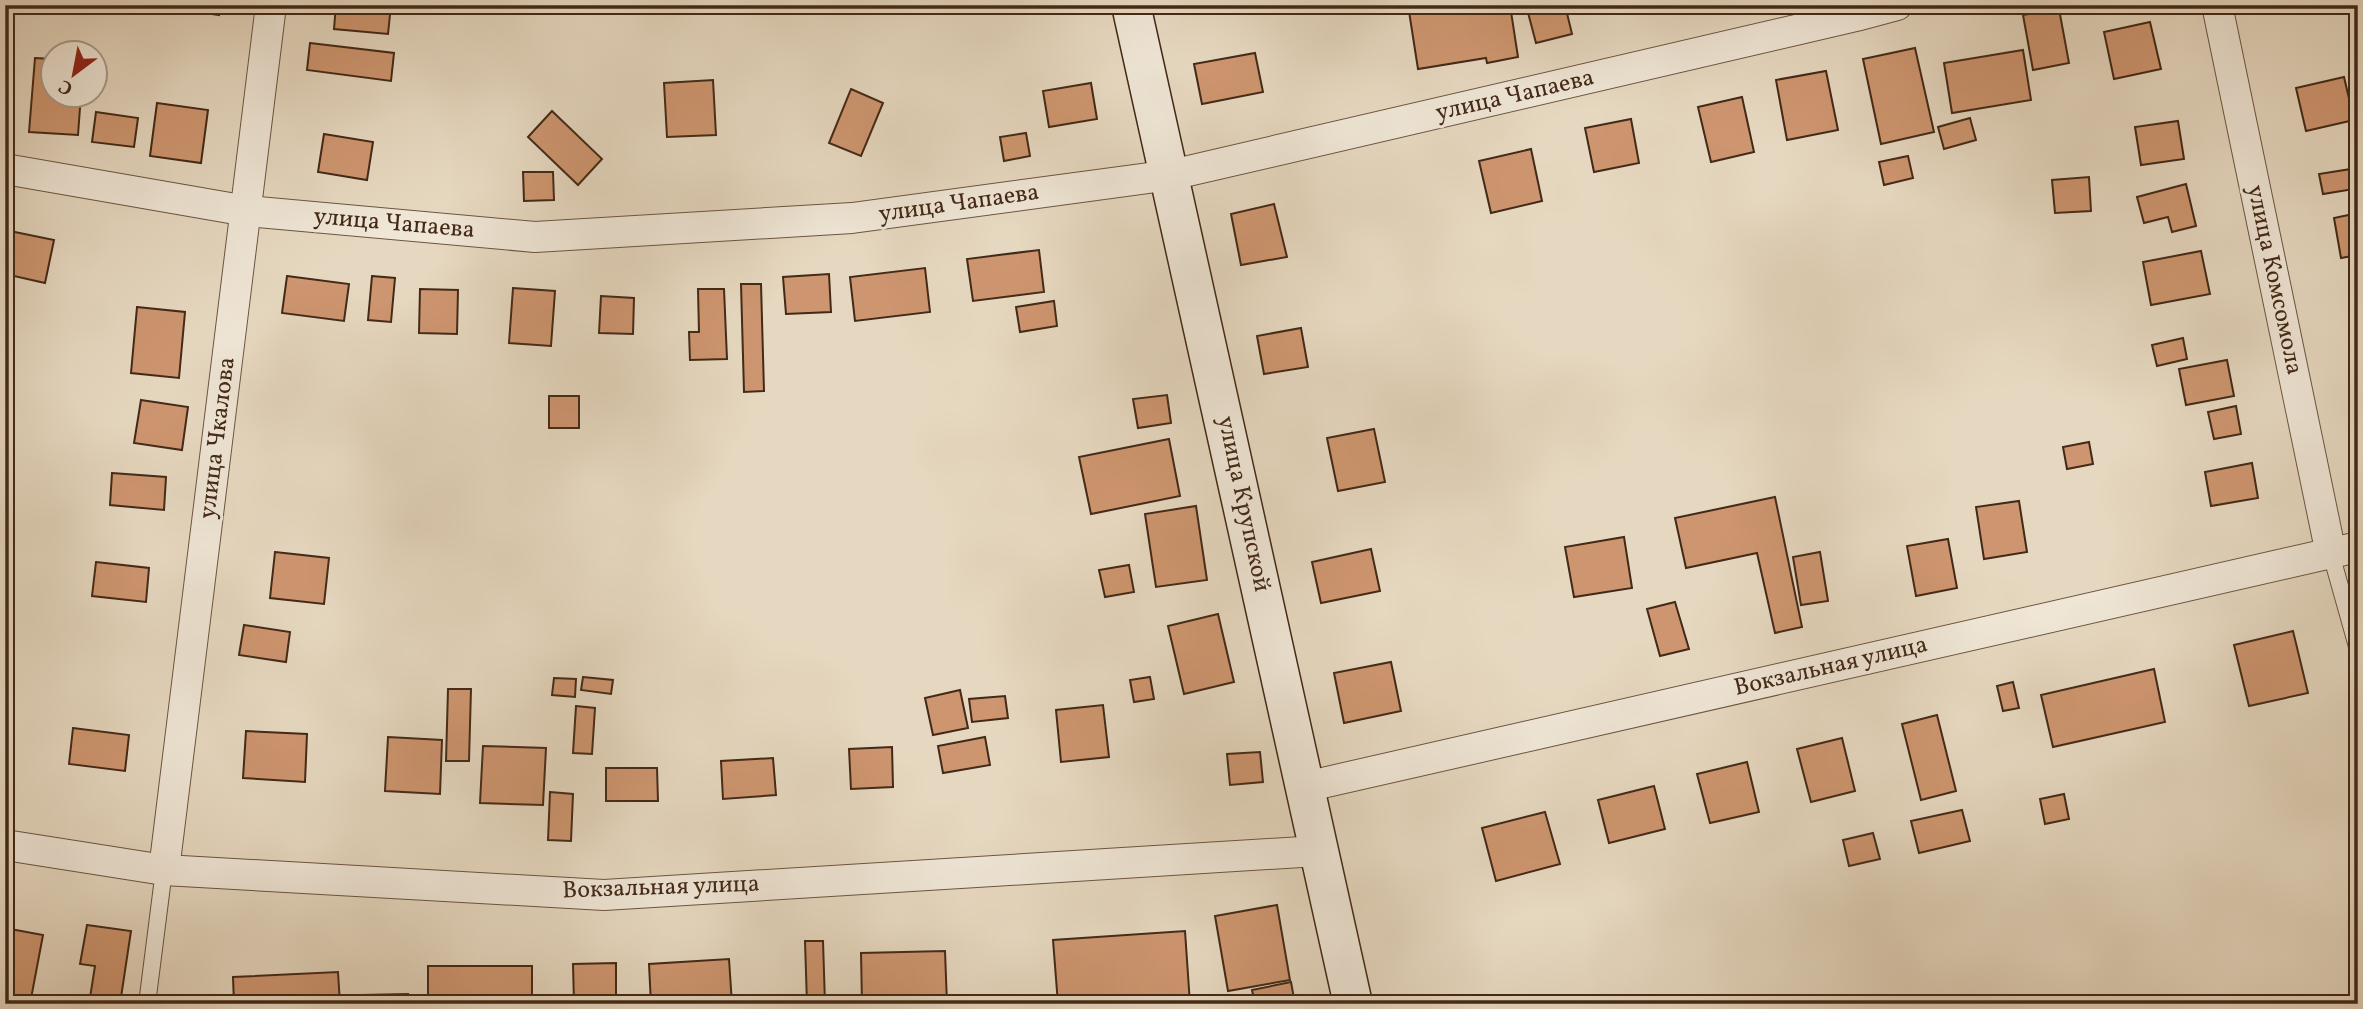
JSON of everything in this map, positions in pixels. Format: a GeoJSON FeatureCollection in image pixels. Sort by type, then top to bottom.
{"type":"FeatureCollection","features":[{"type":"Feature","properties":{"kind":"main road","name":"улица Крупской"},"geometry":{"type":"LineString","coordinates":[[1131,5],[1353,1004]]}},
{"type":"Feature","properties":{"kind":"street","name":"улица Чкалова"},"geometry":{"type":"LineString","coordinates":[[164,870],[271,5]]}},
{"type":"Feature","properties":{"kind":"street","name":"улица Чапаева"},"geometry":{"type":"LineString","coordinates":[[5,169],[247,211],[535,237],[852,218],[1171,176],[1897,5]]}},
{"type":"Feature","properties":{"kind":"street","name":"улица Комсомола"},"geometry":{"type":"LineString","coordinates":[[2217,5],[2344,551]]}},
{"type":"Feature","properties":{"kind":"street","name":"Вокзальная улица"},"geometry":{"type":"LineString","coordinates":[[1305,787],[2344,551]]}},
{"type":"Feature","properties":{"kind":"street","name":"Вокзальная улица"},"geometry":{"type":"LineString","coordinates":[[5,845],[164,870],[604,895],[1318,851]]}},
{"type":"Feature","properties":{"kind":"lane"},"geometry":{"type":"LineString","coordinates":[[2344,551],[2358,650]]}},
{"type":"Feature","properties":{"kind":"lane"},"geometry":{"type":"LineString","coordinates":[[147,1004],[164,870]]}},
{"type":"Feature","properties":{"kind":"building"},"geometry":{"type":"Polygon","coordinates":[[[172,5],[221,5],[219,15],[172,8],[172,5]]]}},
{"type":"Feature","properties":{"kind":"building"},"geometry":{"type":"Polygon","coordinates":[[[336,5],[391,5],[388,34],[334,29],[336,5]]]}},
{"type":"Feature","properties":{"kind":"building"},"geometry":{"type":"Polygon","coordinates":[[[1408,5],[1510,5],[1518,57],[1487,63],[1486,58],[1418,69],[1408,5]]]}},
{"type":"Feature","properties":{"kind":"building"},"geometry":{"type":"Polygon","coordinates":[[[1526,5],[1565,5],[1572,34],[1536,43],[1526,5]]]}},
{"type":"Feature","properties":{"kind":"building"},"geometry":{"type":"Polygon","coordinates":[[[2286,5],[2315,5],[2287,12],[2286,5]]]}},
{"type":"Feature","properties":{"kind":"building"},"geometry":{"type":"Polygon","coordinates":[[[2059,9],[2069,63],[2033,70],[2023,15],[2059,9]]]}},
{"type":"Feature","properties":{"kind":"building"},"geometry":{"type":"Polygon","coordinates":[[[2150,22],[2161,69],[2114,79],[2104,32],[2150,22]]]}},
{"type":"Feature","properties":{"kind":"building"},"geometry":{"type":"Polygon","coordinates":[[[310,43],[394,53],[391,81],[307,70],[310,43]]]}},
{"type":"Feature","properties":{"kind":"building"},"geometry":{"type":"Polygon","coordinates":[[[1915,48],[1934,132],[1881,144],[1863,59],[1915,48]]]}},
{"type":"Feature","properties":{"kind":"building"},"geometry":{"type":"Polygon","coordinates":[[[2023,50],[2031,100],[1952,113],[1944,63],[2023,50]]]}},
{"type":"Feature","properties":{"kind":"building"},"geometry":{"type":"Polygon","coordinates":[[[1255,53],[1263,92],[1202,104],[1194,64],[1255,53]]]}},
{"type":"Feature","properties":{"kind":"building"},"geometry":{"type":"Polygon","coordinates":[[[35,58],[38,58],[38,108],[80,108],[78,135],[29,132],[35,58]]]}},
{"type":"Feature","properties":{"kind":"building"},"geometry":{"type":"Polygon","coordinates":[[[1826,71],[1838,130],[1787,140],[1776,80],[1826,71]]]}},
{"type":"Feature","properties":{"kind":"building"},"geometry":{"type":"Polygon","coordinates":[[[2344,77],[2354,120],[2306,131],[2296,88],[2344,77]]]}},
{"type":"Feature","properties":{"kind":"building"},"geometry":{"type":"Polygon","coordinates":[[[713,80],[716,135],[667,137],[664,83],[713,80]]]}},
{"type":"Feature","properties":{"kind":"building"},"geometry":{"type":"Polygon","coordinates":[[[1091,83],[1097,119],[1049,127],[1043,91],[1091,83]]]}},
{"type":"Feature","properties":{"kind":"building"},"geometry":{"type":"Polygon","coordinates":[[[851,89],[883,103],[861,156],[829,143],[851,89]]]}},
{"type":"Feature","properties":{"kind":"building"},"geometry":{"type":"Polygon","coordinates":[[[1742,97],[1754,152],[1711,162],[1698,107],[1742,97]]]}},
{"type":"Feature","properties":{"kind":"building"},"geometry":{"type":"Polygon","coordinates":[[[157,103],[208,110],[201,163],[150,156],[157,103]]]}},
{"type":"Feature","properties":{"kind":"building"},"geometry":{"type":"Polygon","coordinates":[[[552,111],[602,159],[578,185],[528,137],[552,111]]]}},
{"type":"Feature","properties":{"kind":"building"},"geometry":{"type":"Polygon","coordinates":[[[96,112],[138,118],[134,147],[92,142],[96,112]]]}},
{"type":"Feature","properties":{"kind":"building"},"geometry":{"type":"Polygon","coordinates":[[[1970,118],[1976,140],[1944,149],[1938,127],[1970,118]]]}},
{"type":"Feature","properties":{"kind":"building"},"geometry":{"type":"Polygon","coordinates":[[[1631,119],[1639,163],[1594,172],[1585,128],[1631,119]]]}},
{"type":"Feature","properties":{"kind":"building"},"geometry":{"type":"Polygon","coordinates":[[[2178,121],[2184,159],[2141,165],[2135,127],[2178,121]]]}},
{"type":"Feature","properties":{"kind":"building"},"geometry":{"type":"Polygon","coordinates":[[[1026,133],[1030,156],[1004,161],[1000,137],[1026,133]]]}},
{"type":"Feature","properties":{"kind":"building"},"geometry":{"type":"Polygon","coordinates":[[[324,134],[373,142],[367,180],[318,172],[324,134]]]}},
{"type":"Feature","properties":{"kind":"building"},"geometry":{"type":"Polygon","coordinates":[[[1531,149],[1542,201],[1491,213],[1479,161],[1531,149]]]}},
{"type":"Feature","properties":{"kind":"building"},"geometry":{"type":"Polygon","coordinates":[[[1908,156],[1913,178],[1884,185],[1879,162],[1908,156]]]}},
{"type":"Feature","properties":{"kind":"building"},"geometry":{"type":"Polygon","coordinates":[[[2351,169],[2354,189],[2323,194],[2319,174],[2351,169]]]}},
{"type":"Feature","properties":{"kind":"building"},"geometry":{"type":"Polygon","coordinates":[[[523,172],[553,172],[554,200],[524,201],[523,172]]]}},
{"type":"Feature","properties":{"kind":"building"},"geometry":{"type":"Polygon","coordinates":[[[2089,177],[2091,211],[2055,213],[2052,180],[2089,177]]]}},
{"type":"Feature","properties":{"kind":"building"},"geometry":{"type":"Polygon","coordinates":[[[2186,184],[2196,226],[2172,232],[2168,217],[2144,223],[2137,197],[2186,184]]]}},
{"type":"Feature","properties":{"kind":"building"},"geometry":{"type":"Polygon","coordinates":[[[1274,204],[1287,257],[1241,265],[1231,214],[1274,204]]]}},
{"type":"Feature","properties":{"kind":"building"},"geometry":{"type":"Polygon","coordinates":[[[2358,213],[2358,255],[2341,258],[2334,218],[2358,213]]]}},
{"type":"Feature","properties":{"kind":"building"},"geometry":{"type":"Polygon","coordinates":[[[5,230],[54,240],[45,283],[5,274],[5,230]]]}},
{"type":"Feature","properties":{"kind":"building"},"geometry":{"type":"Polygon","coordinates":[[[1039,250],[1044,292],[973,301],[967,259],[1039,250]]]}},
{"type":"Feature","properties":{"kind":"building"},"geometry":{"type":"Polygon","coordinates":[[[2201,251],[2210,294],[2151,305],[2143,262],[2201,251]]]}},
{"type":"Feature","properties":{"kind":"building"},"geometry":{"type":"Polygon","coordinates":[[[925,268],[930,312],[855,321],[850,277],[925,268]]]}},
{"type":"Feature","properties":{"kind":"building"},"geometry":{"type":"Polygon","coordinates":[[[829,274],[831,312],[786,314],[783,277],[829,274]]]}},
{"type":"Feature","properties":{"kind":"building"},"geometry":{"type":"Polygon","coordinates":[[[287,276],[349,284],[344,321],[282,313],[287,276]]]}},
{"type":"Feature","properties":{"kind":"building"},"geometry":{"type":"Polygon","coordinates":[[[372,276],[395,278],[391,322],[368,320],[372,276]]]}},
{"type":"Feature","properties":{"kind":"building"},"geometry":{"type":"Polygon","coordinates":[[[741,284],[761,284],[764,391],[744,392],[741,284]]]}},
{"type":"Feature","properties":{"kind":"building"},"geometry":{"type":"Polygon","coordinates":[[[513,288],[555,291],[551,346],[509,343],[513,288]]]}},
{"type":"Feature","properties":{"kind":"building"},"geometry":{"type":"Polygon","coordinates":[[[420,289],[458,290],[457,334],[419,333],[420,289]]]}},
{"type":"Feature","properties":{"kind":"building"},"geometry":{"type":"Polygon","coordinates":[[[698,289],[724,289],[727,359],[690,360],[689,332],[699,332],[698,289]]]}},
{"type":"Feature","properties":{"kind":"building"},"geometry":{"type":"Polygon","coordinates":[[[601,296],[634,298],[633,334],[599,333],[601,296]]]}},
{"type":"Feature","properties":{"kind":"building"},"geometry":{"type":"Polygon","coordinates":[[[1054,301],[1057,326],[1020,332],[1016,307],[1054,301]]]}},
{"type":"Feature","properties":{"kind":"building"},"geometry":{"type":"Polygon","coordinates":[[[137,307],[185,312],[179,378],[131,373],[137,307]]]}},
{"type":"Feature","properties":{"kind":"building"},"geometry":{"type":"Polygon","coordinates":[[[1301,328],[1308,367],[1264,374],[1257,336],[1301,328]]]}},
{"type":"Feature","properties":{"kind":"building"},"geometry":{"type":"Polygon","coordinates":[[[2183,338],[2187,359],[2157,366],[2152,345],[2183,338]]]}},
{"type":"Feature","properties":{"kind":"building"},"geometry":{"type":"Polygon","coordinates":[[[2227,360],[2234,396],[2186,405],[2179,369],[2227,360]]]}},
{"type":"Feature","properties":{"kind":"building"},"geometry":{"type":"Polygon","coordinates":[[[1167,395],[1171,423],[1138,428],[1133,399],[1167,395]]]}},
{"type":"Feature","properties":{"kind":"building"},"geometry":{"type":"Polygon","coordinates":[[[549,396],[579,396],[579,428],[549,428],[549,396]]]}},
{"type":"Feature","properties":{"kind":"building"},"geometry":{"type":"Polygon","coordinates":[[[141,400],[188,407],[182,450],[134,443],[141,400]]]}},
{"type":"Feature","properties":{"kind":"building"},"geometry":{"type":"Polygon","coordinates":[[[2236,406],[2241,434],[2214,439],[2208,412],[2236,406]]]}},
{"type":"Feature","properties":{"kind":"building"},"geometry":{"type":"Polygon","coordinates":[[[1374,429],[1385,482],[1338,491],[1327,438],[1374,429]]]}},
{"type":"Feature","properties":{"kind":"building"},"geometry":{"type":"Polygon","coordinates":[[[1169,439],[1180,496],[1091,514],[1079,457],[1169,439]]]}},
{"type":"Feature","properties":{"kind":"building"},"geometry":{"type":"Polygon","coordinates":[[[2089,442],[2093,464],[2067,469],[2063,447],[2089,442]]]}},
{"type":"Feature","properties":{"kind":"building"},"geometry":{"type":"Polygon","coordinates":[[[2252,463],[2258,498],[2211,506],[2205,472],[2252,463]]]}},
{"type":"Feature","properties":{"kind":"building"},"geometry":{"type":"Polygon","coordinates":[[[112,473],[166,477],[164,510],[110,505],[112,473]]]}},
{"type":"Feature","properties":{"kind":"building"},"geometry":{"type":"Polygon","coordinates":[[[1775,497],[1802,627],[1775,633],[1757,553],[1686,568],[1675,518],[1775,497]]]}},
{"type":"Feature","properties":{"kind":"building"},"geometry":{"type":"Polygon","coordinates":[[[2019,501],[2027,552],[1984,559],[1976,507],[2019,501]]]}},
{"type":"Feature","properties":{"kind":"building"},"geometry":{"type":"Polygon","coordinates":[[[1196,506],[1207,580],[1156,587],[1145,514],[1196,506]]]}},
{"type":"Feature","properties":{"kind":"building"},"geometry":{"type":"Polygon","coordinates":[[[1624,537],[1632,588],[1574,597],[1565,547],[1624,537]]]}},
{"type":"Feature","properties":{"kind":"building"},"geometry":{"type":"Polygon","coordinates":[[[1948,539],[1957,588],[1916,596],[1907,546],[1948,539]]]}},
{"type":"Feature","properties":{"kind":"building"},"geometry":{"type":"Polygon","coordinates":[[[1371,549],[1380,591],[1321,603],[1312,562],[1371,549]]]}},
{"type":"Feature","properties":{"kind":"building"},"geometry":{"type":"Polygon","coordinates":[[[275,552],[329,558],[324,604],[270,598],[275,552]]]}},
{"type":"Feature","properties":{"kind":"building"},"geometry":{"type":"Polygon","coordinates":[[[1820,552],[1828,601],[1801,605],[1793,557],[1820,552]]]}},
{"type":"Feature","properties":{"kind":"building"},"geometry":{"type":"Polygon","coordinates":[[[96,562],[149,568],[146,602],[92,596],[96,562]]]}},
{"type":"Feature","properties":{"kind":"building"},"geometry":{"type":"Polygon","coordinates":[[[1129,565],[1134,592],[1105,597],[1099,570],[1129,565]]]}},
{"type":"Feature","properties":{"kind":"building"},"geometry":{"type":"Polygon","coordinates":[[[1675,602],[1689,649],[1660,656],[1647,609],[1675,602]]]}},
{"type":"Feature","properties":{"kind":"building"},"geometry":{"type":"Polygon","coordinates":[[[1218,614],[1234,682],[1184,694],[1168,626],[1218,614]]]}},
{"type":"Feature","properties":{"kind":"building"},"geometry":{"type":"Polygon","coordinates":[[[244,625],[290,632],[286,662],[239,655],[244,625]]]}},
{"type":"Feature","properties":{"kind":"building"},"geometry":{"type":"Polygon","coordinates":[[[2293,631],[2308,693],[2249,706],[2234,645],[2293,631]]]}},
{"type":"Feature","properties":{"kind":"building"},"geometry":{"type":"Polygon","coordinates":[[[1391,662],[1401,711],[1344,723],[1334,673],[1391,662]]]}},
{"type":"Feature","properties":{"kind":"building"},"geometry":{"type":"Polygon","coordinates":[[[2154,669],[2165,722],[2053,747],[2041,695],[2154,669]]]}},
{"type":"Feature","properties":{"kind":"building"},"geometry":{"type":"Polygon","coordinates":[[[583,677],[613,680],[611,694],[581,690],[583,677]]]}},
{"type":"Feature","properties":{"kind":"building"},"geometry":{"type":"Polygon","coordinates":[[[1150,677],[1154,699],[1134,702],[1130,680],[1150,677]]]}},
{"type":"Feature","properties":{"kind":"building"},"geometry":{"type":"Polygon","coordinates":[[[554,678],[576,679],[575,697],[552,695],[554,678]]]}},
{"type":"Feature","properties":{"kind":"building"},"geometry":{"type":"Polygon","coordinates":[[[2013,682],[2019,708],[2003,711],[1997,686],[2013,682]]]}},
{"type":"Feature","properties":{"kind":"building"},"geometry":{"type":"Polygon","coordinates":[[[448,689],[471,689],[469,761],[446,761],[448,689]]]}},
{"type":"Feature","properties":{"kind":"building"},"geometry":{"type":"Polygon","coordinates":[[[960,690],[968,728],[933,735],[925,698],[960,690]]]}},
{"type":"Feature","properties":{"kind":"building"},"geometry":{"type":"Polygon","coordinates":[[[1005,696],[1008,718],[972,722],[969,699],[1005,696]]]}},
{"type":"Feature","properties":{"kind":"building"},"geometry":{"type":"Polygon","coordinates":[[[1103,705],[1109,757],[1061,762],[1056,710],[1103,705]]]}},
{"type":"Feature","properties":{"kind":"building"},"geometry":{"type":"Polygon","coordinates":[[[576,706],[595,708],[592,754],[573,753],[576,706]]]}},
{"type":"Feature","properties":{"kind":"building"},"geometry":{"type":"Polygon","coordinates":[[[1937,715],[1956,791],[1921,800],[1902,724],[1937,715]]]}},
{"type":"Feature","properties":{"kind":"building"},"geometry":{"type":"Polygon","coordinates":[[[73,728],[129,735],[125,771],[69,764],[73,728]]]}},
{"type":"Feature","properties":{"kind":"building"},"geometry":{"type":"Polygon","coordinates":[[[246,731],[307,734],[305,782],[243,778],[246,731]]]}},
{"type":"Feature","properties":{"kind":"building"},"geometry":{"type":"Polygon","coordinates":[[[388,737],[442,740],[440,794],[385,791],[388,737]]]}},
{"type":"Feature","properties":{"kind":"building"},"geometry":{"type":"Polygon","coordinates":[[[985,737],[990,765],[943,773],[938,746],[985,737]]]}},
{"type":"Feature","properties":{"kind":"building"},"geometry":{"type":"Polygon","coordinates":[[[1842,738],[1855,791],[1811,802],[1797,749],[1842,738]]]}},
{"type":"Feature","properties":{"kind":"building"},"geometry":{"type":"Polygon","coordinates":[[[483,746],[546,748],[543,805],[480,803],[483,746]]]}},
{"type":"Feature","properties":{"kind":"building"},"geometry":{"type":"Polygon","coordinates":[[[892,747],[893,787],[851,789],[849,749],[892,747]]]}},
{"type":"Feature","properties":{"kind":"building"},"geometry":{"type":"Polygon","coordinates":[[[1260,752],[1263,782],[1230,785],[1227,754],[1260,752]]]}},
{"type":"Feature","properties":{"kind":"building"},"geometry":{"type":"Polygon","coordinates":[[[773,758],[776,795],[723,799],[721,761],[773,758]]]}},
{"type":"Feature","properties":{"kind":"building"},"geometry":{"type":"Polygon","coordinates":[[[1747,762],[1759,812],[1710,823],[1697,774],[1747,762]]]}},
{"type":"Feature","properties":{"kind":"building"},"geometry":{"type":"Polygon","coordinates":[[[606,768],[657,768],[658,801],[606,801],[606,768]]]}},
{"type":"Feature","properties":{"kind":"building"},"geometry":{"type":"Polygon","coordinates":[[[1654,786],[1665,829],[1609,843],[1598,800],[1654,786]]]}},
{"type":"Feature","properties":{"kind":"building"},"geometry":{"type":"Polygon","coordinates":[[[550,792],[573,794],[571,841],[548,840],[550,792]]]}},
{"type":"Feature","properties":{"kind":"building"},"geometry":{"type":"Polygon","coordinates":[[[2064,794],[2069,819],[2045,824],[2040,799],[2064,794]]]}},
{"type":"Feature","properties":{"kind":"building"},"geometry":{"type":"Polygon","coordinates":[[[1962,810],[1970,841],[1919,853],[1911,821],[1962,810]]]}},
{"type":"Feature","properties":{"kind":"building"},"geometry":{"type":"Polygon","coordinates":[[[1545,812],[1560,864],[1496,881],[1482,828],[1545,812]]]}},
{"type":"Feature","properties":{"kind":"building"},"geometry":{"type":"Polygon","coordinates":[[[1873,833],[1880,859],[1849,866],[1843,840],[1873,833]]]}},
{"type":"Feature","properties":{"kind":"building"},"geometry":{"type":"Polygon","coordinates":[[[1277,905],[1290,980],[1228,991],[1215,916],[1277,905]]]}},
{"type":"Feature","properties":{"kind":"building"},"geometry":{"type":"Polygon","coordinates":[[[87,925],[131,931],[120,1004],[89,1004],[95,966],[80,964],[87,925]]]}},
{"type":"Feature","properties":{"kind":"building"},"geometry":{"type":"Polygon","coordinates":[[[5,928],[43,935],[30,1004],[5,1004],[5,928]]]}},
{"type":"Feature","properties":{"kind":"building"},"geometry":{"type":"Polygon","coordinates":[[[1185,931],[1190,1004],[1058,1004],[1053,940],[1185,931]]]}},
{"type":"Feature","properties":{"kind":"building"},"geometry":{"type":"Polygon","coordinates":[[[805,941],[823,941],[825,1004],[807,1004],[805,941]]]}},
{"type":"Feature","properties":{"kind":"building"},"geometry":{"type":"Polygon","coordinates":[[[945,951],[947,1004],[862,1004],[861,953],[945,951]]]}},
{"type":"Feature","properties":{"kind":"building"},"geometry":{"type":"Polygon","coordinates":[[[729,959],[732,1004],[651,1004],[649,964],[729,959]]]}},
{"type":"Feature","properties":{"kind":"building"},"geometry":{"type":"Polygon","coordinates":[[[616,963],[616,1004],[574,1004],[573,964],[616,963]]]}},
{"type":"Feature","properties":{"kind":"building"},"geometry":{"type":"Polygon","coordinates":[[[428,966],[532,966],[532,1004],[428,1004],[428,966]]]}},
{"type":"Feature","properties":{"kind":"building"},"geometry":{"type":"Polygon","coordinates":[[[338,972],[340,1004],[234,1004],[233,977],[338,972]]]}},
{"type":"Feature","properties":{"kind":"building"},"geometry":{"type":"Polygon","coordinates":[[[1291,982],[1295,1004],[1255,1004],[1252,990],[1291,982]]]}},
{"type":"Feature","properties":{"kind":"building"},"geometry":{"type":"Polygon","coordinates":[[[408,994],[408,1004],[361,1004],[361,995],[408,994]]]}}]}
